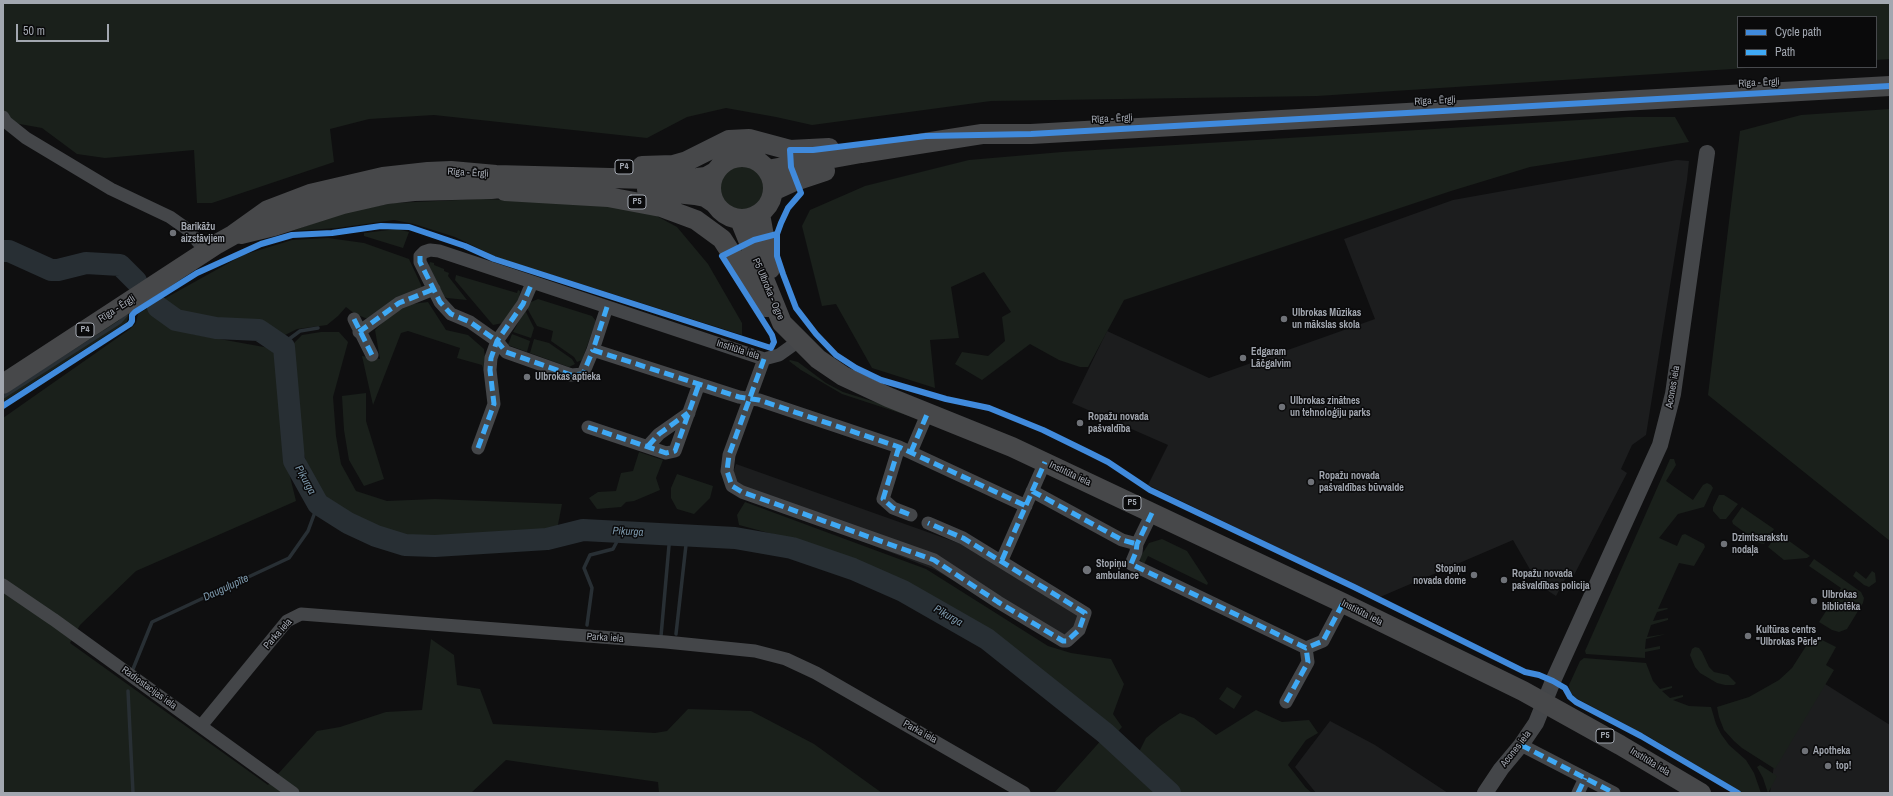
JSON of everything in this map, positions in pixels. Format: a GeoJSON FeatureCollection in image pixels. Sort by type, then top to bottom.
{"type":"FeatureCollection","features":[{"type":"Feature","properties":{"kind":"main road","name":"Rīga - Ērgļi"},"geometry":{"type":"LineString","coordinates":[[767,170],[861,153],[982,134],[1031,134],[1890,86]]}},
{"type":"Feature","properties":{"kind":"main road","name":"P4"},"geometry":{"type":"LineString","coordinates":[[451,171],[495,168],[673,164],[691,160],[719,143],[741,139],[756,140],[790,150],[813,150],[926,136],[982,134]]}},
{"type":"Feature","properties":{"kind":"main road","name":"Rīga - Ērgļi"},"geometry":{"type":"LineString","coordinates":[[773,191],[808,176],[862,160],[1031,134]]}},
{"type":"Feature","properties":{"kind":"main road"},"geometry":{"type":"LineString","coordinates":[[738,157],[754,159],[767,170],[771,177],[773,191],[769,204],[760,214],[747,220],[740,220],[726,215],[714,203],[711,184],[715,172],[719,166],[724,162],[738,157]]}},
{"type":"Feature","properties":{"kind":"main road","name":"Rīga - Ērgļi"},"geometry":{"type":"LineString","coordinates":[[3,384],[206,251],[233,235],[268,210],[310,194],[383,177],[451,171],[503,175],[648,179],[697,178],[706,177],[715,172]]}},
{"type":"Feature","properties":{"kind":"main road","name":"Rīga - Ērgļi"},"geometry":{"type":"LineString","coordinates":[[233,235],[274,226],[315,212],[365,198],[414,191],[491,189],[511,186],[647,190],[695,195],[704,197],[714,203]]}},
{"type":"Feature","properties":{"kind":"main road","name":"P5"},"geometry":{"type":"LineString","coordinates":[[491,189],[511,192],[608,196],[661,207],[696,220],[722,239],[764,305],[772,315],[782,323]]}},
{"type":"Feature","properties":{"kind":"main road","name":"P5 Ulbroka - Ogre"},"geometry":{"type":"LineString","coordinates":[[760,214],[768,264],[778,294],[800,340]]}},
{"type":"Feature","properties":{"kind":"main road","name":"P5 Ulbroka - Ogre"},"geometry":{"type":"LineString","coordinates":[[740,220],[782,323],[800,340]]}},
{"type":"Feature","properties":{"kind":"main road","name":"Institūta iela"},"geometry":{"type":"LineString","coordinates":[[800,340],[818,358],[843,376],[983,434],[1045,462],[1343,603],[1545,703],[1701,793]]}},
{"type":"Feature","properties":{"kind":"street"},"geometry":{"type":"LineString","coordinates":[[3,117],[6,122],[26,138],[111,190],[170,217],[186,229],[206,251]]}},
{"type":"Feature","properties":{"kind":"street","name":"Acones iela"},"geometry":{"type":"LineString","coordinates":[[1485,793],[1501,769],[1521,746],[1536,723],[1660,444],[1668,416],[1707,153]]}},
{"type":"Feature","properties":{"kind":"street","name":"Institūta iela"},"geometry":{"type":"LineString","coordinates":[[434,289],[420,262],[420,256],[424,252],[430,250],[439,251],[532,283],[764,358],[779,355],[800,340]]}},
{"type":"Feature","properties":{"kind":"street"},"geometry":{"type":"LineString","coordinates":[[478,448],[494,404],[490,370],[491,358],[497,342],[523,304],[532,283]]}},
{"type":"Feature","properties":{"kind":"street"},"geometry":{"type":"LineString","coordinates":[[359,332],[399,303],[434,289],[440,302],[451,314],[470,322],[497,342],[506,352],[571,375],[583,374],[608,307]]}},
{"type":"Feature","properties":{"kind":"street"},"geometry":{"type":"LineString","coordinates":[[354,319],[359,332],[372,355]]}},
{"type":"Feature","properties":{"kind":"street"},"geometry":{"type":"LineString","coordinates":[[593,350],[739,397],[759,400],[899,447],[1026,506]]}},
{"type":"Feature","properties":{"kind":"street"},"geometry":{"type":"LineString","coordinates":[[764,358],[729,455],[727,471],[732,486],[742,492],[934,560],[998,602],[1064,641],[1067,641],[1079,630],[1084,622],[1086,613],[1002,560],[963,538],[928,523]]}},
{"type":"Feature","properties":{"kind":"street"},"geometry":{"type":"LineString","coordinates":[[588,427],[666,453],[675,450],[699,384]]}},
{"type":"Feature","properties":{"kind":"street"},"geometry":{"type":"LineString","coordinates":[[911,452],[928,412]]}},
{"type":"Feature","properties":{"kind":"street"},"geometry":{"type":"LineString","coordinates":[[648,446],[659,434],[688,413]]}},
{"type":"Feature","properties":{"kind":"street"},"geometry":{"type":"LineString","coordinates":[[899,447],[883,498],[893,508],[911,515]]}},
{"type":"Feature","properties":{"kind":"street"},"geometry":{"type":"LineString","coordinates":[[1002,560],[1045,462]]}},
{"type":"Feature","properties":{"kind":"street"},"geometry":{"type":"LineString","coordinates":[[1032,491],[1122,540],[1137,544]]}},
{"type":"Feature","properties":{"kind":"street"},"geometry":{"type":"LineString","coordinates":[[1152,513],[1137,544],[1136,552],[1131,564],[1306,648],[1322,641],[1343,603]]}},
{"type":"Feature","properties":{"kind":"street","name":"Radiostacijas iela"},"geometry":{"type":"LineString","coordinates":[[3,585],[53,619],[293,793]]}},
{"type":"Feature","properties":{"kind":"street","name":"Parka iela"},"geometry":{"type":"LineString","coordinates":[[201,726],[287,621],[301,614],[666,642],[755,651],[786,659],[816,673],[1024,793]]}},
{"type":"Feature","properties":{"kind":"street"},"geometry":{"type":"LineString","coordinates":[[1286,702],[1308,662],[1306,648]]}},
{"type":"Feature","properties":{"kind":"street"},"geometry":{"type":"LineString","coordinates":[[1521,746],[1614,793]]}},
{"type":"Feature","properties":{"kind":"street"},"geometry":{"type":"LineString","coordinates":[[1578,793],[1585,778]]}},
{"type":"Feature","properties":{"kind":"shaded area"},"geometry":{"type":"Polygon","coordinates":[[[3,3],[1890,3],[1890,59],[1877,60],[1877,16],[1737,16],[1737,68],[1748,68],[1317,96],[991,101],[812,125],[726,108],[687,117],[647,138],[434,115],[369,119],[330,129],[334,162],[212,203],[197,203],[194,150],[105,158],[77,154],[42,128],[3,121],[3,3]]]}},
{"type":"Feature","properties":{"kind":"shaded area"},"geometry":{"type":"Polygon","coordinates":[[[1890,109],[1890,541],[1708,395],[1740,131],[1801,115],[1890,109]]]}},
{"type":"Feature","properties":{"kind":"shaded area"},"geometry":{"type":"Polygon","coordinates":[[[1628,117],[1675,117],[1689,142],[1530,167],[1451,191],[1124,300],[1088,367],[1080,367],[1059,360],[1030,344],[982,380],[955,364],[962,352],[988,356],[1005,341],[1002,317],[1011,312],[984,272],[951,287],[959,338],[930,340],[935,388],[872,368],[836,304],[822,306],[802,226],[810,210],[865,186],[969,160],[1062,152],[1628,117]]]}},
{"type":"Feature","properties":{"kind":"shaded area"},"geometry":{"type":"Polygon","coordinates":[[[1677,160],[1689,161],[1687,180],[1646,435],[1632,445],[1621,469],[1627,473],[1573,577],[1565,579],[1556,596],[1539,585],[1513,540],[1380,597],[1148,485],[1168,445],[1072,403],[1107,331],[1209,378],[1375,319],[1344,239],[1453,200],[1677,160]]]}},
{"type":"Feature","properties":{"kind":"shaded area"},"geometry":{"type":"Polygon","coordinates":[[[736,164],[746,164],[755,168],[761,174],[765,183],[765,193],[761,202],[755,208],[746,212],[736,212],[727,208],[721,202],[717,193],[717,183],[721,174],[727,168],[736,164]]]}},
{"type":"Feature","properties":{"kind":"shaded area"},"geometry":{"type":"Polygon","coordinates":[[[481,199],[600,203],[653,214],[677,227],[708,264],[742,323],[742,335],[496,257],[455,237],[414,224],[394,220],[337,228],[292,231],[342,213],[393,203],[481,199]]]}},
{"type":"Feature","properties":{"kind":"shaded area"},"geometry":{"type":"Polygon","coordinates":[[[397,229],[409,232],[403,248],[364,236],[364,233],[397,229]]]}},
{"type":"Feature","properties":{"kind":"shaded area"},"geometry":{"type":"Polygon","coordinates":[[[328,238],[364,243],[409,259],[422,287],[368,319],[355,314],[346,307],[327,325],[297,329],[281,337],[260,327],[203,315],[170,310],[162,300],[243,255],[292,240],[328,238]]]}},
{"type":"Feature","properties":{"kind":"shaded area"},"geometry":{"type":"Polygon","coordinates":[[[430,262],[449,273],[448,276],[467,300],[447,298],[443,296],[429,266],[430,262]]]}},
{"type":"Feature","properties":{"kind":"shaded area"},"geometry":{"type":"Polygon","coordinates":[[[456,275],[517,293],[518,290],[520,291],[519,302],[503,323],[493,325],[455,280],[456,275]]]}},
{"type":"Feature","properties":{"kind":"shaded area"},"geometry":{"type":"Polygon","coordinates":[[[538,299],[592,316],[596,321],[582,360],[577,362],[574,357],[551,341],[553,331],[537,326],[527,308],[531,302],[538,299]]]}},
{"type":"Feature","properties":{"kind":"shaded area"},"geometry":{"type":"Polygon","coordinates":[[[428,302],[446,330],[468,335],[484,349],[488,384],[482,365],[457,358],[460,348],[408,331],[401,333],[373,405],[362,356],[380,359],[375,330],[390,315],[412,304],[428,302]]]}},
{"type":"Feature","properties":{"kind":"shaded area"},"geometry":{"type":"Polygon","coordinates":[[[151,306],[156,315],[192,334],[275,349],[284,452],[296,501],[136,571],[80,625],[70,643],[268,785],[317,731],[340,727],[386,712],[422,710],[431,639],[454,655],[457,685],[480,689],[493,724],[655,733],[667,731],[688,709],[751,711],[814,744],[882,793],[659,793],[658,782],[506,760],[471,793],[3,793],[3,418],[130,329],[136,323],[138,314],[151,306]]]}},
{"type":"Feature","properties":{"kind":"shaded area"},"geometry":{"type":"Polygon","coordinates":[[[525,310],[534,328],[531,338],[513,332],[525,310]]]}},
{"type":"Feature","properties":{"kind":"shaded area"},"geometry":{"type":"Polygon","coordinates":[[[129,311],[127,322],[3,402],[3,394],[129,311]]]}},
{"type":"Feature","properties":{"kind":"shaded area"},"geometry":{"type":"Polygon","coordinates":[[[321,332],[339,332],[348,342],[333,397],[336,436],[341,464],[356,491],[387,501],[435,499],[562,504],[556,535],[506,542],[437,540],[401,535],[347,517],[326,499],[309,475],[297,423],[293,344],[302,335],[321,332]]]}},
{"type":"Feature","properties":{"kind":"shaded area"},"geometry":{"type":"Polygon","coordinates":[[[512,334],[530,341],[527,352],[508,345],[512,334]]]}},
{"type":"Feature","properties":{"kind":"shaded area"},"geometry":{"type":"Polygon","coordinates":[[[534,339],[549,343],[572,359],[575,364],[569,367],[530,353],[534,339]]]}},
{"type":"Feature","properties":{"kind":"shaded area"},"geometry":{"type":"Polygon","coordinates":[[[789,361],[798,362],[826,383],[843,392],[891,407],[912,417],[842,394],[801,370],[789,361]]]}},
{"type":"Feature","properties":{"kind":"shaded area"},"geometry":{"type":"Polygon","coordinates":[[[366,393],[366,421],[384,479],[364,486],[349,460],[344,430],[342,396],[366,393]]]}},
{"type":"Feature","properties":{"kind":"shaded area"},"geometry":{"type":"Polygon","coordinates":[[[639,452],[663,460],[656,478],[660,490],[634,501],[626,502],[621,507],[597,509],[589,498],[598,492],[616,491],[621,473],[633,471],[639,452]]]}},
{"type":"Feature","properties":{"kind":"shaded area"},"geometry":{"type":"Polygon","coordinates":[[[1670,459],[1674,459],[1676,465],[1666,481],[1693,500],[1703,485],[1707,483],[1713,488],[1704,507],[1678,514],[1659,538],[1677,546],[1682,535],[1685,534],[1704,544],[1705,547],[1694,566],[1679,563],[1658,609],[1668,609],[1657,612],[1653,621],[1668,618],[1668,620],[1651,625],[1647,637],[1666,634],[1646,639],[1645,649],[1660,646],[1660,649],[1645,652],[1645,658],[1586,654],[1585,651],[1670,459]]]}},
{"type":"Feature","properties":{"kind":"shaded area"},"geometry":{"type":"Polygon","coordinates":[[[736,464],[978,550],[1089,617],[1070,646],[935,570],[728,488],[736,464]]]}},
{"type":"Feature","properties":{"kind":"shaded area"},"geometry":{"type":"Polygon","coordinates":[[[677,474],[713,486],[710,498],[694,514],[677,509],[671,498],[671,488],[677,474]]]}},
{"type":"Feature","properties":{"kind":"shaded area"},"geometry":{"type":"Polygon","coordinates":[[[1719,495],[1724,495],[1738,504],[1726,519],[1720,519],[1713,511],[1713,507],[1719,495]]]}},
{"type":"Feature","properties":{"kind":"shaded area"},"geometry":{"type":"Polygon","coordinates":[[[745,502],[926,569],[1048,646],[1071,653],[1111,659],[1124,684],[1113,714],[1122,727],[1114,736],[989,635],[904,586],[795,540],[739,525],[737,515],[745,502]]]}},
{"type":"Feature","properties":{"kind":"shaded area"},"geometry":{"type":"Polygon","coordinates":[[[1742,507],[1774,529],[1764,544],[1759,543],[1733,524],[1732,521],[1742,507]]]}},
{"type":"Feature","properties":{"kind":"shaded area"},"geometry":{"type":"Polygon","coordinates":[[[1778,533],[1810,556],[1807,558],[1784,560],[1768,547],[1778,533]]]}},
{"type":"Feature","properties":{"kind":"shaded area"},"geometry":{"type":"Polygon","coordinates":[[[1162,539],[1187,551],[1208,583],[1207,585],[1148,556],[1144,564],[1139,559],[1149,543],[1162,539]]]}},
{"type":"Feature","properties":{"kind":"shaded area"},"geometry":{"type":"Polygon","coordinates":[[[1814,559],[1861,592],[1864,598],[1863,603],[1847,629],[1839,632],[1832,630],[1819,622],[1841,588],[1809,566],[1814,559]]]}},
{"type":"Feature","properties":{"kind":"shaded area"},"geometry":{"type":"Polygon","coordinates":[[[1856,571],[1866,579],[1872,571],[1875,573],[1876,582],[1869,587],[1864,585],[1853,576],[1856,571]]]}},
{"type":"Feature","properties":{"kind":"shaded area"},"geometry":{"type":"Polygon","coordinates":[[[1814,639],[1820,639],[1836,647],[1826,665],[1834,670],[1775,769],[1742,748],[1734,741],[1724,730],[1717,707],[1749,697],[1779,680],[1792,668],[1808,643],[1814,639]]]}},
{"type":"Feature","properties":{"kind":"shaded area"},"geometry":{"type":"Polygon","coordinates":[[[1695,647],[1699,648],[1709,667],[1714,672],[1728,675],[1736,683],[1734,685],[1725,685],[1717,683],[1700,673],[1695,667],[1690,655],[1692,649],[1695,647]]]}},
{"type":"Feature","properties":{"kind":"shaded area"},"geometry":{"type":"Polygon","coordinates":[[[1584,658],[1646,663],[1653,681],[1660,689],[1672,686],[1672,688],[1662,691],[1670,698],[1683,695],[1683,697],[1673,700],[1689,706],[1711,707],[1716,724],[1721,734],[1729,745],[1746,760],[1754,773],[1761,793],[1743,793],[1649,737],[1574,697],[1570,691],[1569,685],[1580,661],[1584,658]]]}},
{"type":"Feature","properties":{"kind":"shaded area"},"geometry":{"type":"Polygon","coordinates":[[[1822,682],[1890,725],[1890,793],[1770,793],[1775,758],[1822,682]]]}},
{"type":"Feature","properties":{"kind":"shaded area"},"geometry":{"type":"Polygon","coordinates":[[[1227,687],[1242,696],[1234,709],[1219,699],[1227,687]]]}},
{"type":"Feature","properties":{"kind":"shaded area"},"geometry":{"type":"Polygon","coordinates":[[[1256,710],[1282,722],[1309,720],[1318,733],[1306,740],[1288,765],[1306,788],[1312,793],[1179,793],[1137,756],[1146,738],[1160,726],[1180,713],[1194,718],[1216,735],[1256,710]]]}},
{"type":"Feature","properties":{"kind":"shaded area"},"geometry":{"type":"Polygon","coordinates":[[[1330,721],[1375,745],[1448,793],[1316,793],[1295,767],[1330,721]]]}},
{"type":"Feature","properties":{"kind":"shaded area"},"geometry":{"type":"Polygon","coordinates":[[[1104,737],[1151,787],[1157,793],[1054,793],[1104,737]]]}},
{"type":"Feature","properties":{"kind":"shaded area"},"geometry":{"type":"Polygon","coordinates":[[[1760,765],[1777,776],[1768,793],[1763,778],[1757,767],[1760,765]]]}},
{"type":"Feature","properties":{"kind":"waterway","name":"Piķurga"},"geometry":{"type":"LineString","coordinates":[[3,251],[9,251],[51,270],[58,270],[86,263],[120,265],[136,281]]}},
{"type":"Feature","properties":{"kind":"waterway","name":"Piķurga"},"geometry":{"type":"LineString","coordinates":[[158,307],[176,320],[216,328],[259,330],[284,347],[294,461],[318,504],[348,523],[376,536],[405,545],[435,546],[547,539],[583,530],[735,538],[792,548],[853,569],[903,591],[987,639],[1105,733],[1170,793]]}},
{"type":"Feature","properties":{"kind":"waterway"},"geometry":{"type":"LineString","coordinates":[[3,397],[120,322],[126,315]]}},
{"type":"Feature","properties":{"kind":"waterway"},"geometry":{"type":"LineString","coordinates":[[281,345],[300,331],[318,328]]}},
{"type":"Feature","properties":{"kind":"waterway","name":"Dauguļupīte"},"geometry":{"type":"LineString","coordinates":[[133,669],[152,622],[289,558],[308,531],[318,504]]}},
{"type":"Feature","properties":{"kind":"waterway"},"geometry":{"type":"LineString","coordinates":[[587,625],[592,588],[584,568],[590,555],[613,549],[622,532]]}},
{"type":"Feature","properties":{"kind":"waterway"},"geometry":{"type":"LineString","coordinates":[[661,636],[670,534]]}},
{"type":"Feature","properties":{"kind":"waterway"},"geometry":{"type":"LineString","coordinates":[[676,634],[687,536]]}},
{"type":"Feature","properties":{"kind":"waterway"},"geometry":{"type":"LineString","coordinates":[[128,691],[133,793]]}},
{"type":"Feature","properties":{"kind":"marked path"},"geometry":{"type":"LineString","coordinates":[[420,256],[420,262],[440,302],[451,314],[470,322],[497,341],[506,352],[571,375],[583,374],[593,350]]}},
{"type":"Feature","properties":{"kind":"marked path"},"geometry":{"type":"LineString","coordinates":[[478,448],[494,404],[490,370],[491,358],[497,341],[523,304],[532,283]]}},
{"type":"Feature","properties":{"kind":"marked path"},"geometry":{"type":"LineString","coordinates":[[359,332],[399,303],[434,289]]}},
{"type":"Feature","properties":{"kind":"marked path"},"geometry":{"type":"LineString","coordinates":[[607,307],[593,350],[739,397],[759,400],[899,447],[1026,506]]}},
{"type":"Feature","properties":{"kind":"marked path"},"geometry":{"type":"LineString","coordinates":[[354,319],[372,355]]}},
{"type":"Feature","properties":{"kind":"marked path"},"geometry":{"type":"LineString","coordinates":[[764,359],[729,455],[727,471],[732,486],[742,492],[934,560],[998,602],[1063,641],[1067,641],[1079,630],[1085,613],[963,538],[928,523]]}},
{"type":"Feature","properties":{"kind":"marked path"},"geometry":{"type":"LineString","coordinates":[[588,427],[666,453],[675,451],[699,384]]}},
{"type":"Feature","properties":{"kind":"marked path"},"geometry":{"type":"LineString","coordinates":[[911,452],[928,412]]}},
{"type":"Feature","properties":{"kind":"marked path"},"geometry":{"type":"LineString","coordinates":[[648,446],[659,434],[688,413]]}},
{"type":"Feature","properties":{"kind":"marked path"},"geometry":{"type":"LineString","coordinates":[[899,447],[883,499],[893,508],[911,515]]}},
{"type":"Feature","properties":{"kind":"marked path"},"geometry":{"type":"LineString","coordinates":[[1002,560],[1045,462]]}},
{"type":"Feature","properties":{"kind":"marked path"},"geometry":{"type":"LineString","coordinates":[[1032,491],[1122,540],[1137,544]]}},
{"type":"Feature","properties":{"kind":"marked path"},"geometry":{"type":"LineString","coordinates":[[1152,513],[1137,544],[1136,552],[1131,564],[1306,648],[1323,641],[1343,603]]}},
{"type":"Feature","properties":{"kind":"marked path"},"geometry":{"type":"LineString","coordinates":[[1286,702],[1308,662],[1306,648]]}},
{"type":"Feature","properties":{"kind":"marked path"},"geometry":{"type":"LineString","coordinates":[[1521,745],[1614,793]]}},
{"type":"Feature","properties":{"kind":"marked path"},"geometry":{"type":"LineString","coordinates":[[1578,793],[1585,778]]}},
{"type":"Feature","properties":{"kind":"cycle path"},"geometry":{"type":"LineString","coordinates":[[1738,793],[1641,736],[1576,702],[1570,697],[1565,688],[1553,681],[1539,675],[1525,672],[1354,587],[1150,490],[1108,462],[1043,430],[989,408],[946,399],[881,380],[856,368],[836,355],[816,334],[796,308],[777,256],[777,234],[781,223],[788,208],[801,193],[791,167],[790,150],[813,150],[926,136],[1031,134],[1890,86]]}},
{"type":"Feature","properties":{"kind":"cycle path"},"geometry":{"type":"LineString","coordinates":[[3,406],[130,324],[132,321],[132,315],[135,312],[197,273],[261,244],[292,235],[332,233],[381,226],[409,227],[465,246],[494,259],[771,348],[774,342],[772,335],[722,256],[754,240],[777,234]]}},
{"type":"Feature","properties":{"kind":"place","name":"Barikāžu aizstāvjiem"},"geometry":{"type":"Point","coordinates":[173,233]}},
{"type":"Feature","properties":{"kind":"place","name":"Ulbrokas Mūzikas un mākslas skola"},"geometry":{"type":"Point","coordinates":[1284,319]}},
{"type":"Feature","properties":{"kind":"place","name":"Edgaram Lāčgalvim"},"geometry":{"type":"Point","coordinates":[1243,358]}},
{"type":"Feature","properties":{"kind":"place","name":"Ulbrokas aptieka"},"geometry":{"type":"Point","coordinates":[527,377]}},
{"type":"Feature","properties":{"kind":"place","name":"Ulbrokas zinātnes un tehnoloģiju parks"},"geometry":{"type":"Point","coordinates":[1282,407]}},
{"type":"Feature","properties":{"kind":"place","name":"Ropažu novada pašvaldība"},"geometry":{"type":"Point","coordinates":[1080,423]}},
{"type":"Feature","properties":{"kind":"place","name":"Ropažu novada pašvaldības būvvalde"},"geometry":{"type":"Point","coordinates":[1311,482]}},
{"type":"Feature","properties":{"kind":"place","name":"Dzimtsarakstu nodaļa"},"geometry":{"type":"Point","coordinates":[1724,544]}},
{"type":"Feature","properties":{"kind":"place","name":"Stopiņu ambulance"},"geometry":{"type":"Point","coordinates":[1087,570]}},
{"type":"Feature","properties":{"kind":"place","name":"Stopiņu novada dome"},"geometry":{"type":"Point","coordinates":[1474,575]}},
{"type":"Feature","properties":{"kind":"place","name":"Ropažu novada pašvaldības policija"},"geometry":{"type":"Point","coordinates":[1504,580]}},
{"type":"Feature","properties":{"kind":"place","name":"Ulbrokas bibliotēka"},"geometry":{"type":"Point","coordinates":[1814,601]}},
{"type":"Feature","properties":{"kind":"place","name":"Kultūras centrs \"Ulbrokas Pērle\""},"geometry":{"type":"Point","coordinates":[1748,636]}},
{"type":"Feature","properties":{"kind":"place","name":"Apotheka"},"geometry":{"type":"Point","coordinates":[1805,751]}},
{"type":"Feature","properties":{"kind":"place","name":"top!"},"geometry":{"type":"Point","coordinates":[1828,766]}}]}
